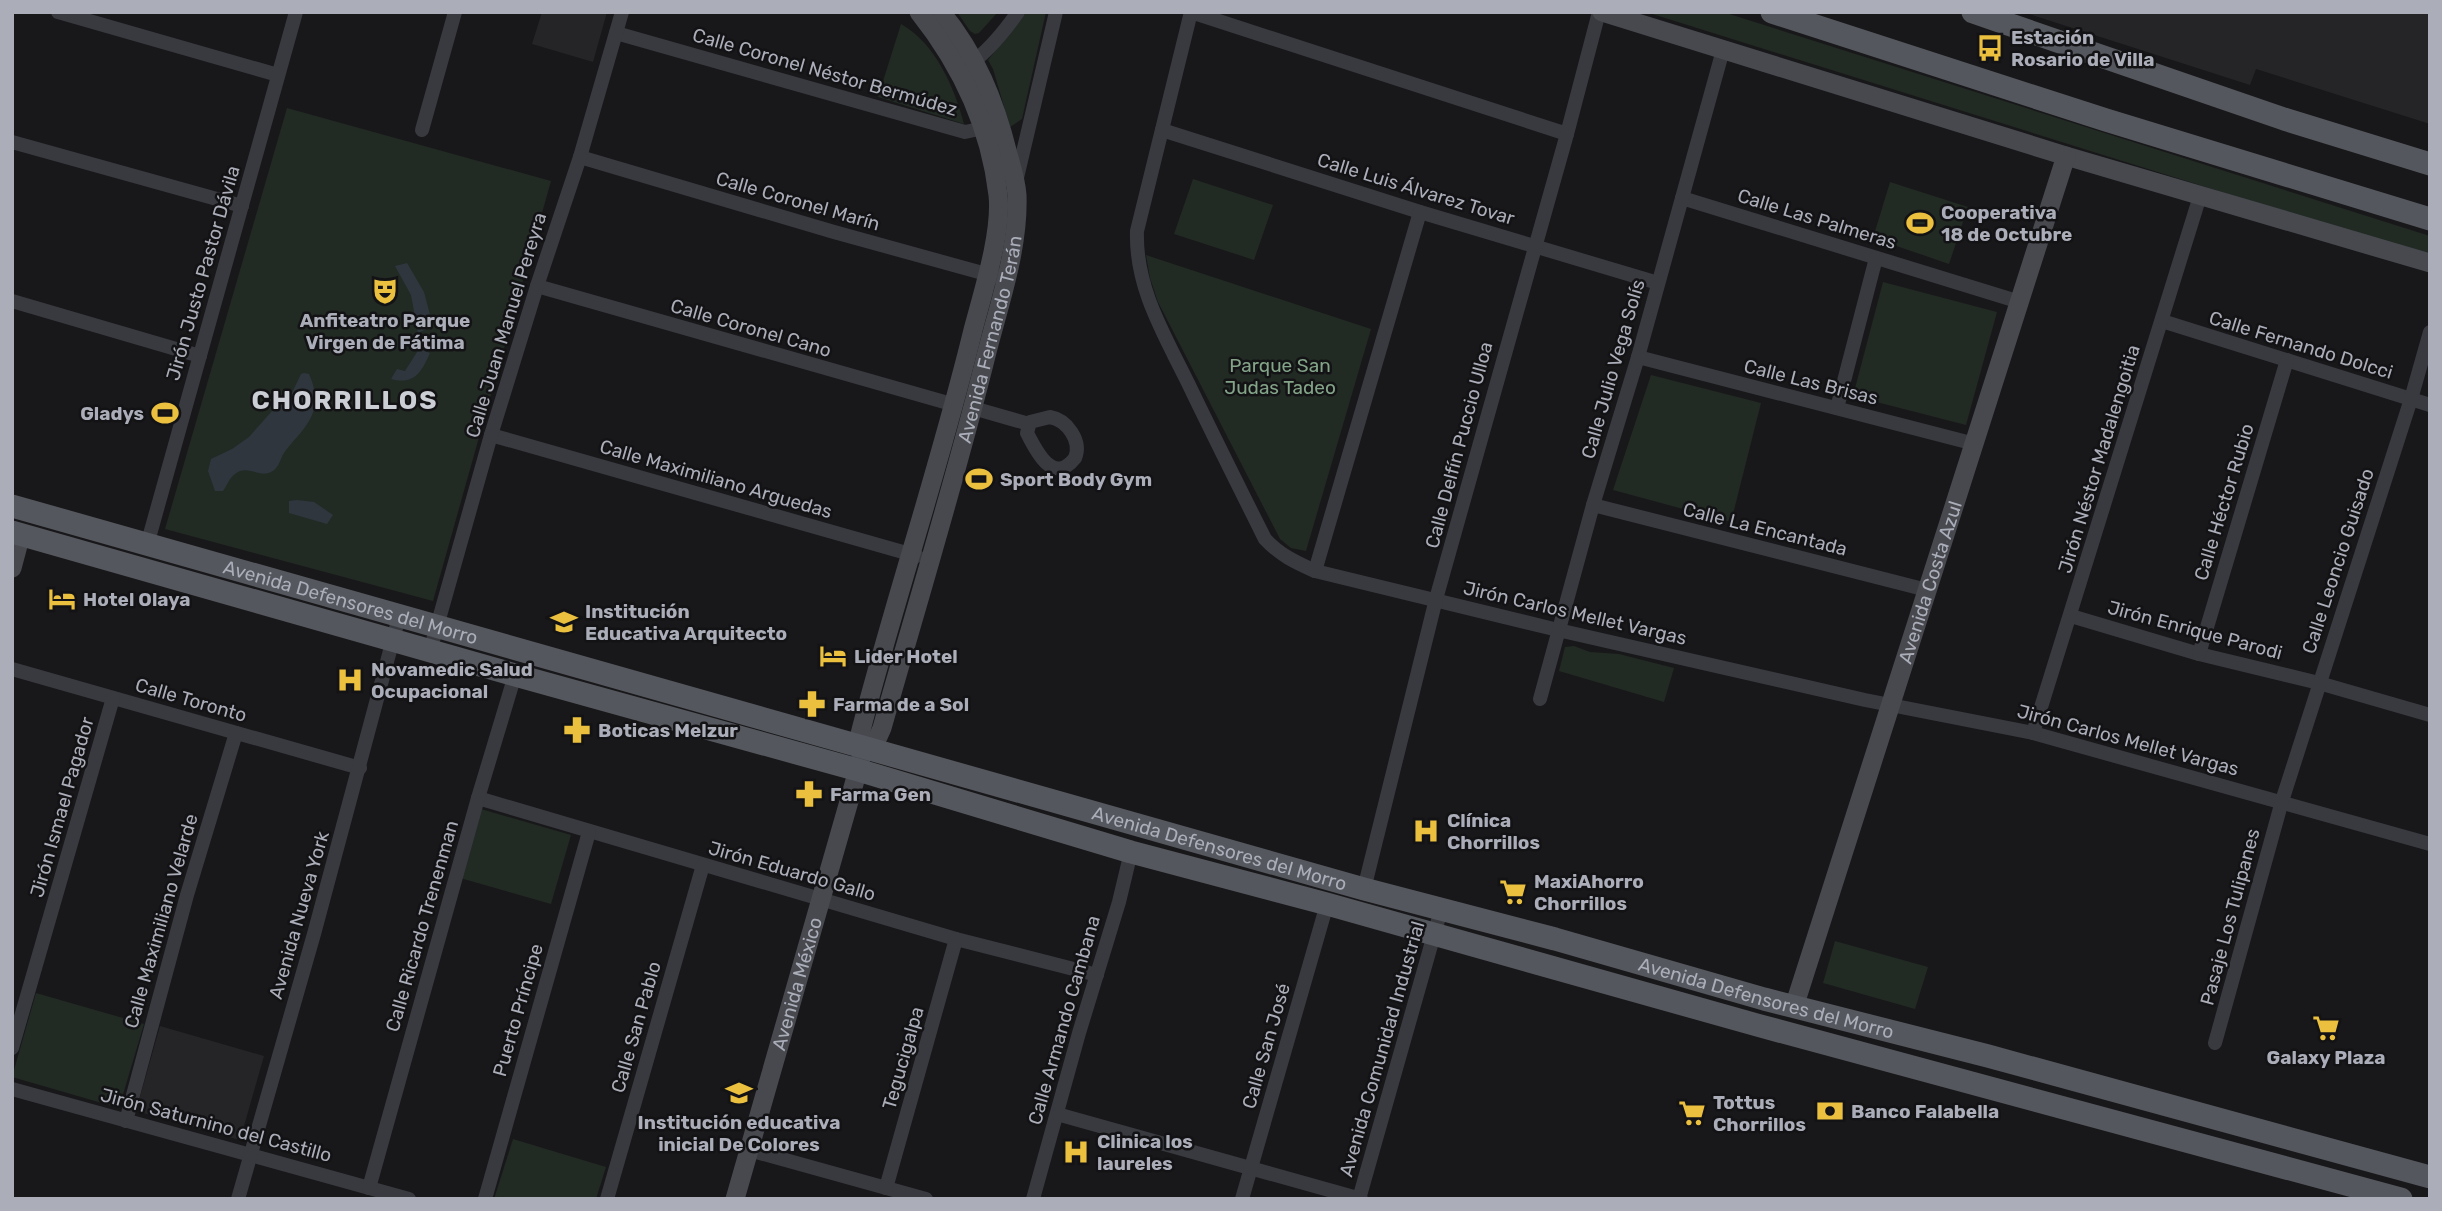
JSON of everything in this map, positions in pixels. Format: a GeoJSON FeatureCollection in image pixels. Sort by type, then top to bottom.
{"type":"FeatureCollection","features":[{"type":"Feature","properties":{"kind":"main road","name":"Avenida Fernando Terán"},"geometry":{"type":"LineString","coordinates":[[858,770],[864,747],[860,734],[920,557],[964,406],[996,277],[1017,214],[1016,184],[994,104],[967,66],[919,12]]}},
{"type":"Feature","properties":{"kind":"main road","name":"Avenida Fernando Terán"},"geometry":{"type":"LineString","coordinates":[[941,12],[954,28],[994,165],[998,196],[996,277]]}},
{"type":"Feature","properties":{"kind":"main road"},"geometry":{"type":"LineString","coordinates":[[1600,12],[2066,156],[2430,263]]}},
{"type":"Feature","properties":{"kind":"main road"},"geometry":{"type":"LineString","coordinates":[[1772,12],[2430,219]]}},
{"type":"Feature","properties":{"kind":"main road"},"geometry":{"type":"LineString","coordinates":[[1973,12],[2284,119],[2430,164]]}},
{"type":"Feature","properties":{"kind":"main road","name":"Avenida Costa Azul"},"geometry":{"type":"LineString","coordinates":[[1794,1007],[2066,156]]}},
{"type":"Feature","properties":{"kind":"main road","name":"Avenida Defensores del Morro"},"geometry":{"type":"LineString","coordinates":[[12,506],[1364,889],[2430,1177]]}},
{"type":"Feature","properties":{"kind":"main road"},"geometry":{"type":"LineString","coordinates":[[12,568],[17,533]]}},
{"type":"Feature","properties":{"kind":"main road","name":"Avenida Defensores del Morro"},"geometry":{"type":"LineString","coordinates":[[17,533],[858,770],[1131,852],[2401,1199]]}},
{"type":"Feature","properties":{"kind":"main road","name":"Avenida México"},"geometry":{"type":"LineString","coordinates":[[735,1199],[819,898],[858,770]]}},
{"type":"Feature","properties":{"kind":"street"},"geometry":{"type":"LineString","coordinates":[[58,12],[278,75]]}},
{"type":"Feature","properties":{"kind":"street","name":"Jirón Justo Pastor Dávila"},"geometry":{"type":"LineString","coordinates":[[147,545],[296,12]]}},
{"type":"Feature","properties":{"kind":"street"},"geometry":{"type":"LineString","coordinates":[[422,130],[455,12]]}},
{"type":"Feature","properties":{"kind":"street","name":"Calle Juan Manuel Pereyra"},"geometry":{"type":"LineString","coordinates":[[430,651],[491,435],[580,157],[622,12]]}},
{"type":"Feature","properties":{"kind":"street"},"geometry":{"type":"LineString","coordinates":[[967,66],[1006,30],[1018,12]]}},
{"type":"Feature","properties":{"kind":"street"},"geometry":{"type":"LineString","coordinates":[[1016,184],[1056,12]]}},
{"type":"Feature","properties":{"kind":"street"},"geometry":{"type":"LineString","coordinates":[[1191,12],[1567,134]]}},
{"type":"Feature","properties":{"kind":"street","name":"Jirón Carlos Mellet Vargas"},"geometry":{"type":"LineString","coordinates":[[1191,12],[1137,231],[1138,267],[1148,302],[1265,539],[1288,560],[1315,571],[1558,630],[1890,705],[2034,733],[2430,844]]}},
{"type":"Feature","properties":{"kind":"street","name":"Calle Delfín Puccio Ulloa"},"geometry":{"type":"LineString","coordinates":[[1364,889],[1436,599],[1600,12]]}},
{"type":"Feature","properties":{"kind":"street","name":"Calle Coronel Néstor Bermúdez"},"geometry":{"type":"LineString","coordinates":[[616,33],[965,132],[984,128]]}},
{"type":"Feature","properties":{"kind":"street","name":"Calle Julio Vega Solís"},"geometry":{"type":"LineString","coordinates":[[1540,699],[1723,50]]}},
{"type":"Feature","properties":{"kind":"street","name":"Calle Luis Álvarez Tovar"},"geometry":{"type":"LineString","coordinates":[[1162,130],[1420,212],[1658,283]]}},
{"type":"Feature","properties":{"kind":"street"},"geometry":{"type":"LineString","coordinates":[[12,142],[242,206]]}},
{"type":"Feature","properties":{"kind":"street","name":"Calle Coronel Marín"},"geometry":{"type":"LineString","coordinates":[[580,157],[821,229],[996,277]]}},
{"type":"Feature","properties":{"kind":"street","name":"Jirón Néstor Madalengoitia"},"geometry":{"type":"LineString","coordinates":[[2034,733],[2200,196]]}},
{"type":"Feature","properties":{"kind":"street","name":"Calle Las Palmeras"},"geometry":{"type":"LineString","coordinates":[[1682,198],[2020,302]]}},
{"type":"Feature","properties":{"kind":"street"},"geometry":{"type":"LineString","coordinates":[[1315,571],[1420,212]]}},
{"type":"Feature","properties":{"kind":"street"},"geometry":{"type":"LineString","coordinates":[[1838,408],[1876,257]]}},
{"type":"Feature","properties":{"kind":"street","name":"Calle Coronel Cano"},"geometry":{"type":"LineString","coordinates":[[537,286],[1029,424]]}},
{"type":"Feature","properties":{"kind":"street"},"geometry":{"type":"LineString","coordinates":[[12,301],[200,356]]}},
{"type":"Feature","properties":{"kind":"street","name":"Calle Fernando Dolcci"},"geometry":{"type":"LineString","coordinates":[[2162,321],[2430,405]]}},
{"type":"Feature","properties":{"kind":"street","name":"Calle Leoncio Guisado"},"geometry":{"type":"LineString","coordinates":[[2282,801],[2430,332]]}},
{"type":"Feature","properties":{"kind":"street","name":"Calle Las Brisas"},"geometry":{"type":"LineString","coordinates":[[1638,358],[1975,444]]}},
{"type":"Feature","properties":{"kind":"street","name":"Calle Héctor Rubio"},"geometry":{"type":"LineString","coordinates":[[2199,654],[2287,360]]}},
{"type":"Feature","properties":{"kind":"street","name":"Calle Maximiliano Arguedas"},"geometry":{"type":"LineString","coordinates":[[491,435],[920,557]]}},
{"type":"Feature","properties":{"kind":"street","name":"Calle La Encantada"},"geometry":{"type":"LineString","coordinates":[[1593,505],[1927,590]]}},
{"type":"Feature","properties":{"kind":"street","name":"Jirón Enrique Parodi"},"geometry":{"type":"LineString","coordinates":[[2071,616],[2199,654],[2319,683],[2430,715]]}},
{"type":"Feature","properties":{"kind":"street","name":"Avenida Nueva York"},"geometry":{"type":"LineString","coordinates":[[238,1199],[360,768],[399,617]]}},
{"type":"Feature","properties":{"kind":"street","name":"Calle Toronto"},"geometry":{"type":"LineString","coordinates":[[12,669],[360,768]]}},
{"type":"Feature","properties":{"kind":"street","name":"Calle Ricardo Trenenman"},"geometry":{"type":"LineString","coordinates":[[369,1188],[515,675]]}},
{"type":"Feature","properties":{"kind":"street","name":"Jirón Ismael Pagador"},"geometry":{"type":"LineString","coordinates":[[12,1048],[113,698]]}},
{"type":"Feature","properties":{"kind":"street","name":"Calle Maximiliano Velarde"},"geometry":{"type":"LineString","coordinates":[[125,1121],[187,895],[236,733]]}},
{"type":"Feature","properties":{"kind":"street","name":"Jirón Eduardo Gallo"},"geometry":{"type":"LineString","coordinates":[[478,798],[956,939],[1097,975]]}},
{"type":"Feature","properties":{"kind":"street","name":"Pasaje Los Tulipanes"},"geometry":{"type":"LineString","coordinates":[[2215,1044],[2282,801]]}},
{"type":"Feature","properties":{"kind":"street","name":"Puerto Príncipe"},"geometry":{"type":"LineString","coordinates":[[485,1199],[589,832]]}},
{"type":"Feature","properties":{"kind":"street","name":"Calle Armando Cambana"},"geometry":{"type":"LineString","coordinates":[[1033,1199],[1131,852]]}},
{"type":"Feature","properties":{"kind":"street","name":"Calle San Pablo"},"geometry":{"type":"LineString","coordinates":[[607,1199],[703,865]]}},
{"type":"Feature","properties":{"kind":"street","name":"Calle San José"},"geometry":{"type":"LineString","coordinates":[[1242,1199],[1326,904]]}},
{"type":"Feature","properties":{"kind":"street","name":"Avenida Comunidad Industrial"},"geometry":{"type":"LineString","coordinates":[[1360,1199],[1441,910]]}},
{"type":"Feature","properties":{"kind":"street","name":"Tegucigalpa"},"geometry":{"type":"LineString","coordinates":[[886,1188],[956,939]]}},
{"type":"Feature","properties":{"kind":"street","name":"Jirón Saturnino del Castillo"},"geometry":{"type":"LineString","coordinates":[[12,1089],[409,1199]]}},
{"type":"Feature","properties":{"kind":"street"},"geometry":{"type":"LineString","coordinates":[[1057,1114],[1360,1199]]}},
{"type":"Feature","properties":{"kind":"street"},"geometry":{"type":"LineString","coordinates":[[749,1150],[926,1199]]}},
{"type":"Feature","properties":{"kind":"shaded area"},"geometry":{"type":"Polygon","coordinates":[[[542,12],[607,12],[593,62],[532,44],[542,12]]]}},
{"type":"Feature","properties":{"kind":"shaded area"},"geometry":{"type":"Polygon","coordinates":[[[2023,12],[2430,12],[2430,124],[2256,69],[2250,85],[2023,12]]]}},
{"type":"Feature","properties":{"kind":"shaded area"},"geometry":{"type":"Polygon","coordinates":[[[407,263],[424,292],[433,326],[418,333],[411,295],[395,266],[407,263]]]}},
{"type":"Feature","properties":{"kind":"shaded area"},"geometry":{"type":"Polygon","coordinates":[[[419,349],[430,353],[420,372],[411,379],[391,379],[397,369],[405,371],[419,349]]]}},
{"type":"Feature","properties":{"kind":"shaded area"},"geometry":{"type":"Polygon","coordinates":[[[304,373],[309,374],[314,387],[315,407],[307,424],[276,468],[266,473],[240,471],[231,478],[223,491],[215,491],[208,471],[211,459],[249,437],[272,411],[291,395],[304,373]]]}},
{"type":"Feature","properties":{"kind":"shaded area"},"geometry":{"type":"Polygon","coordinates":[[[289,501],[314,502],[333,515],[327,524],[289,513],[289,501]]]}},
{"type":"Feature","properties":{"kind":"shaded area"},"geometry":{"type":"Polygon","coordinates":[[[160,1026],[264,1056],[240,1140],[136,1111],[160,1026]]]}},
{"type":"Feature","properties":{"kind":"green space"},"geometry":{"type":"Polygon","coordinates":[[[957,12],[998,12],[975,34],[957,12]]]}},
{"type":"Feature","properties":{"kind":"green space"},"geometry":{"type":"Polygon","coordinates":[[[1026,12],[1046,12],[1022,119],[1010,127],[988,60],[1026,12]]]}},
{"type":"Feature","properties":{"kind":"green space"},"geometry":{"type":"Polygon","coordinates":[[[1646,12],[1723,12],[2430,236],[2430,257],[1646,12]]]}},
{"type":"Feature","properties":{"kind":"green space"},"geometry":{"type":"Polygon","coordinates":[[[901,24],[934,55],[949,81],[964,124],[878,97],[901,24]]]}},
{"type":"Feature","properties":{"kind":"green space"},"geometry":{"type":"Polygon","coordinates":[[[287,108],[551,181],[433,601],[165,529],[287,108]]]}},
{"type":"Feature","properties":{"kind":"green space"},"geometry":{"type":"Polygon","coordinates":[[[1193,179],[1273,205],[1254,260],[1174,234],[1193,179]]]}},
{"type":"Feature","properties":{"kind":"green space","name":"Cooperativa 18 de Octubre"},"geometry":{"type":"Polygon","coordinates":[[[1890,182],[1968,207],[1949,264],[1873,238],[1890,182]]]}},
{"type":"Feature","properties":{"kind":"green space","name":"Parque San Judas Tadeo"},"geometry":{"type":"Polygon","coordinates":[[[1146,255],[1371,329],[1306,551],[1291,548],[1280,539],[1158,302],[1146,255]]]}},
{"type":"Feature","properties":{"kind":"green space"},"geometry":{"type":"Polygon","coordinates":[[[1883,282],[1997,312],[1966,425],[1853,396],[1883,282]]]}},
{"type":"Feature","properties":{"kind":"green space"},"geometry":{"type":"Polygon","coordinates":[[[1651,375],[1761,403],[1731,522],[1613,490],[1651,375]]]}},
{"type":"Feature","properties":{"kind":"green space"},"geometry":{"type":"Polygon","coordinates":[[[1574,646],[1590,652],[1619,654],[1674,668],[1664,702],[1559,671],[1565,647],[1574,646]]]}},
{"type":"Feature","properties":{"kind":"green space"},"geometry":{"type":"Polygon","coordinates":[[[481,809],[571,835],[551,904],[460,878],[481,809]]]}},
{"type":"Feature","properties":{"kind":"green space"},"geometry":{"type":"Polygon","coordinates":[[[1835,941],[1928,967],[1915,1009],[1823,983],[1835,941]]]}},
{"type":"Feature","properties":{"kind":"green space"},"geometry":{"type":"Polygon","coordinates":[[[36,993],[144,1024],[119,1108],[12,1077],[36,993]]]}},
{"type":"Feature","properties":{"kind":"green space"},"geometry":{"type":"Polygon","coordinates":[[[513,1139],[606,1167],[596,1199],[494,1199],[513,1139]]]}},
{"type":"Feature","properties":{"kind":"place","name":"Estación Rosario de Villa"},"geometry":{"type":"Point","coordinates":[1990,48]}},
{"type":"Feature","properties":{"kind":"place","name":"Cooperativa 18 de Octubre"},"geometry":{"type":"Point","coordinates":[1920,223]}},
{"type":"Feature","properties":{"kind":"place","name":"Anfiteatro Parque Virgen de Fátima"},"geometry":{"type":"Point","coordinates":[385,291]}},
{"type":"Feature","properties":{"kind":"place","name":"Gladys"},"geometry":{"type":"Point","coordinates":[165,413]}},
{"type":"Feature","properties":{"kind":"place","name":"Sport Body Gym"},"geometry":{"type":"Point","coordinates":[979,479]}},
{"type":"Feature","properties":{"kind":"place","name":"Hotel Olaya"},"geometry":{"type":"Point","coordinates":[62,599]}},
{"type":"Feature","properties":{"kind":"place","name":"Institución Educativa Arquitecto"},"geometry":{"type":"Point","coordinates":[564,622]}},
{"type":"Feature","properties":{"kind":"place","name":"Lider Hotel"},"geometry":{"type":"Point","coordinates":[833,656]}},
{"type":"Feature","properties":{"kind":"place","name":"Novamedic Salud Ocupacional"},"geometry":{"type":"Point","coordinates":[350,680]}},
{"type":"Feature","properties":{"kind":"place","name":"Farma de a Sol"},"geometry":{"type":"Point","coordinates":[812,704]}},
{"type":"Feature","properties":{"kind":"place","name":"Boticas Melzur"},"geometry":{"type":"Point","coordinates":[577,730]}},
{"type":"Feature","properties":{"kind":"place","name":"Farma Gen"},"geometry":{"type":"Point","coordinates":[809,794]}},
{"type":"Feature","properties":{"kind":"place","name":"Clínica Chorrillos"},"geometry":{"type":"Point","coordinates":[1426,831]}},
{"type":"Feature","properties":{"kind":"place","name":"MaxiAhorro Chorrillos"},"geometry":{"type":"Point","coordinates":[1513,892]}},
{"type":"Feature","properties":{"kind":"place","name":"Galaxy Plaza"},"geometry":{"type":"Point","coordinates":[2326,1028]}},
{"type":"Feature","properties":{"kind":"place","name":"Institución educativa inicial De Colores"},"geometry":{"type":"Point","coordinates":[739,1093]}},
{"type":"Feature","properties":{"kind":"place","name":"Banco Falabella"},"geometry":{"type":"Point","coordinates":[1830,1111]}},
{"type":"Feature","properties":{"kind":"place","name":"Tottus Chorrillos"},"geometry":{"type":"Point","coordinates":[1692,1113]}},
{"type":"Feature","properties":{"kind":"place","name":"Clinica los laureles"},"geometry":{"type":"Point","coordinates":[1076,1152]}},
{"type":"Feature","properties":{"kind":"district","name":"CHORRILLOS"},"geometry":{"type":"Point","coordinates":[345,400]}}]}
